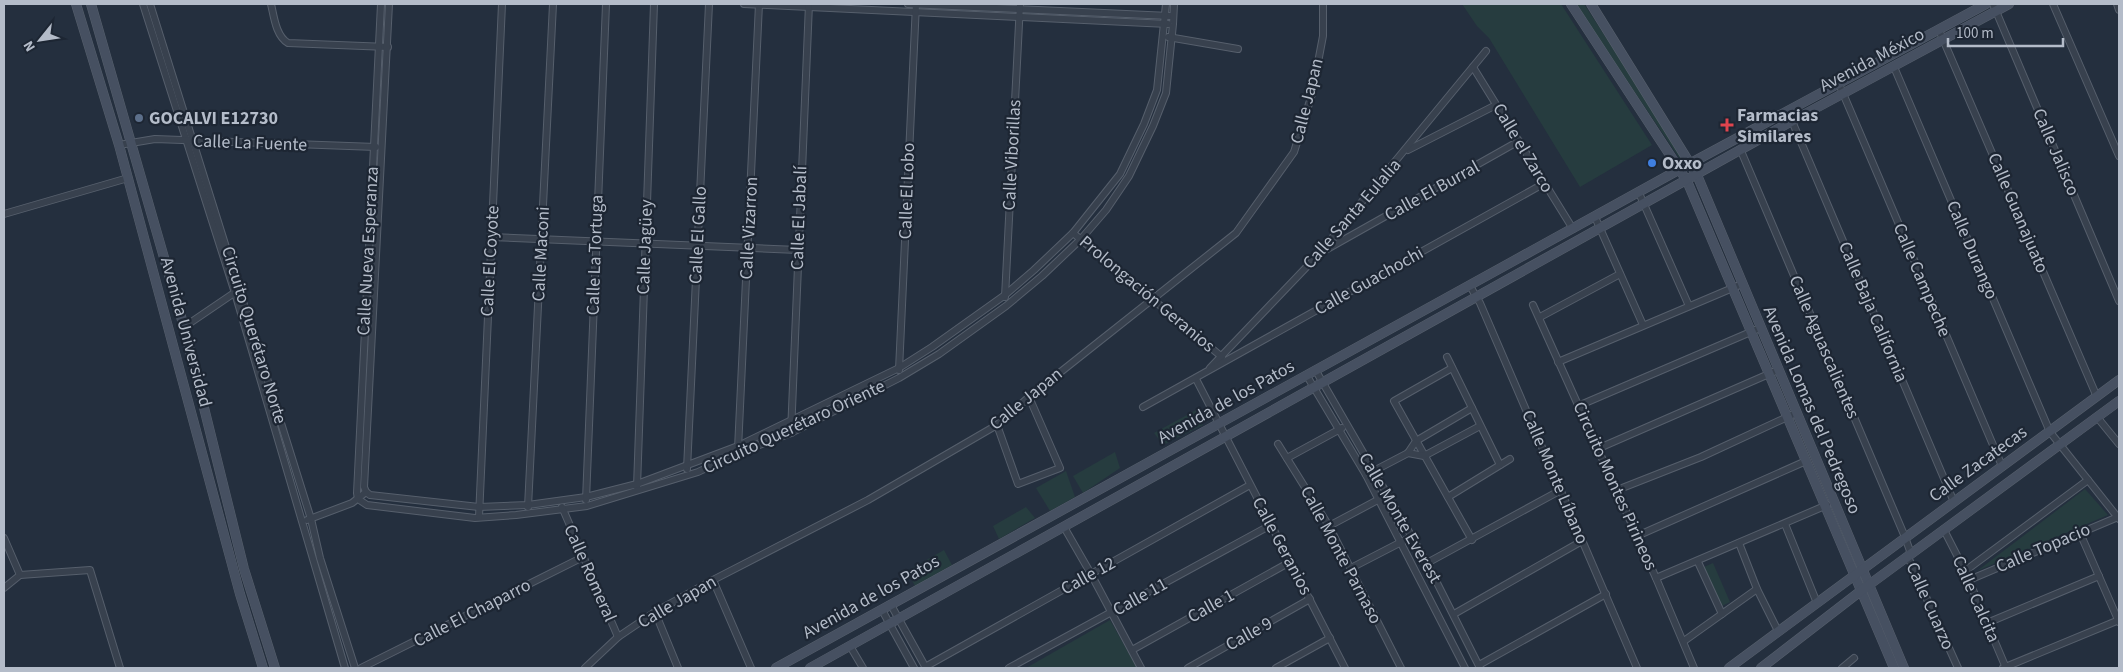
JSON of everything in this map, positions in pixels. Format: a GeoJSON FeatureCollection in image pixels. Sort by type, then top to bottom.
{"type":"FeatureCollection","features":[{"type":"Feature","properties":{"kind":"street","name":"Avenida Universidad"},"geometry":{"type":"LineString","coordinates":[[76,4],[119,145],[240,594],[263,668]]}},
{"type":"Feature","properties":{"kind":"street","name":"Avenida Universidad"},"geometry":{"type":"LineString","coordinates":[[91,4],[184,327],[244,569],[275,668]]}},
{"type":"Feature","properties":{"kind":"street","name":"Circuito Querétaro Norte"},"geometry":{"type":"LineString","coordinates":[[143,4],[311,519],[320,558],[354,668]]}},
{"type":"Feature","properties":{"kind":"street","name":"Circuito Querétaro Norte"},"geometry":{"type":"LineString","coordinates":[[150,4],[195,141],[345,668]]}},
{"type":"Feature","properties":{"kind":"street"},"geometry":{"type":"LineString","coordinates":[[271,4],[282,39],[288,42],[388,47]]}},
{"type":"Feature","properties":{"kind":"street","name":"Calle Nueva Esperanza"},"geometry":{"type":"LineString","coordinates":[[366,492],[364,487],[368,321],[380,4]]}},
{"type":"Feature","properties":{"kind":"street","name":"Calle Nueva Esperanza"},"geometry":{"type":"LineString","coordinates":[[358,499],[368,321],[382,148],[389,4]]}},
{"type":"Feature","properties":{"kind":"street","name":"Calle El Coyote"},"geometry":{"type":"LineString","coordinates":[[479,517],[502,4]]}},
{"type":"Feature","properties":{"kind":"street","name":"Calle Maconi"},"geometry":{"type":"LineString","coordinates":[[529,514],[553,4]]}},
{"type":"Feature","properties":{"kind":"street","name":"Calle La Tortuga"},"geometry":{"type":"LineString","coordinates":[[587,506],[606,4]]}},
{"type":"Feature","properties":{"kind":"street","name":"Calle Jagüey"},"geometry":{"type":"LineString","coordinates":[[636,491],[654,4]]}},
{"type":"Feature","properties":{"kind":"street","name":"Calle El Gallo"},"geometry":{"type":"LineString","coordinates":[[688,475],[686,466],[710,4]]}},
{"type":"Feature","properties":{"kind":"street"},"geometry":{"type":"LineString","coordinates":[[744,4],[809,5],[914,12],[1174,24]]}},
{"type":"Feature","properties":{"kind":"street","name":"Calle Vizarron"},"geometry":{"type":"LineString","coordinates":[[738,449],[759,4]]}},
{"type":"Feature","properties":{"kind":"street"},"geometry":{"type":"LineString","coordinates":[[908,4],[1020,6],[1174,16]]}},
{"type":"Feature","properties":{"kind":"street","name":"Calle El Lobo"},"geometry":{"type":"LineString","coordinates":[[899,378],[914,12],[916,4]]}},
{"type":"Feature","properties":{"kind":"street","name":"Circuito Querétaro Oriente"},"geometry":{"type":"LineString","coordinates":[[358,499],[367,505],[479,517],[529,514],[587,506],[688,475],[791,421],[899,368],[932,348],[1005,295],[1034,270],[1073,233],[1120,174],[1138,137],[1157,90],[1166,4]]}},
{"type":"Feature","properties":{"kind":"street","name":"Circuito Querétaro Oriente"},"geometry":{"type":"LineString","coordinates":[[366,492],[370,495],[479,507],[528,505],[586,497],[637,484],[686,466],[791,433],[899,378],[939,354],[1006,306],[1042,276],[1081,239],[1106,210],[1129,176],[1147,141],[1166,93],[1174,24],[1174,4]]}},
{"type":"Feature","properties":{"kind":"street","name":"Calle Japan"},"geometry":{"type":"LineString","coordinates":[[585,668],[618,637],[655,612],[868,500],[997,425],[1152,298],[1236,233],[1294,152],[1312,94],[1323,36],[1323,4]]}},
{"type":"Feature","properties":{"kind":"street","name":"Avenida Lomas del Pedregoso"},"geometry":{"type":"LineString","coordinates":[[1571,4],[1681,169],[1738,286]]}},
{"type":"Feature","properties":{"kind":"street","name":"Avenida Lomas del Pedregoso"},"geometry":{"type":"LineString","coordinates":[[1590,4],[1697,175],[1738,286],[1791,415],[1860,573],[1862,590],[1894,668]]}},
{"type":"Feature","properties":{"kind":"street","name":"Avenida México"},"geometry":{"type":"LineString","coordinates":[[1697,175],[1792,121],[1980,20],[1995,7],[2009,4]]}},
{"type":"Feature","properties":{"kind":"street"},"geometry":{"type":"LineString","coordinates":[[2053,4],[2119,156]]}},
{"type":"Feature","properties":{"kind":"street"},"geometry":{"type":"LineString","coordinates":[[2116,4],[2119,10]]}},
{"type":"Feature","properties":{"kind":"street","name":"Calle El Jabalí"},"geometry":{"type":"LineString","coordinates":[[791,433],[809,5]]}},
{"type":"Feature","properties":{"kind":"street","name":"Calle Viborillas"},"geometry":{"type":"LineString","coordinates":[[1006,306],[1005,295],[1020,6]]}},
{"type":"Feature","properties":{"kind":"street"},"geometry":{"type":"LineString","coordinates":[[1975,6],[1980,20]]}},
{"type":"Feature","properties":{"kind":"street","name":"Avenida México"},"geometry":{"type":"LineString","coordinates":[[1691,163],[1939,30],[1975,6]]}},
{"type":"Feature","properties":{"kind":"street","name":"Calle Jalisco"},"geometry":{"type":"LineString","coordinates":[[1995,7],[2119,301]]}},
{"type":"Feature","properties":{"kind":"street","name":"Calle Guanajuato"},"geometry":{"type":"LineString","coordinates":[[1939,30],[2097,396]]}},
{"type":"Feature","properties":{"kind":"street"},"geometry":{"type":"LineString","coordinates":[[1163,36],[1238,49]]}},
{"type":"Feature","properties":{"kind":"street","name":"Calle Santa Eulalia"},"geometry":{"type":"LineString","coordinates":[[1209,369],[1318,255],[1405,152],[1486,51]]}},
{"type":"Feature","properties":{"kind":"street","name":"Calle el Zarco"},"geometry":{"type":"LineString","coordinates":[[1473,67],[1573,229]]}},
{"type":"Feature","properties":{"kind":"street","name":"Calle Durango"},"geometry":{"type":"LineString","coordinates":[[1894,67],[2055,439],[2119,518]]}},
{"type":"Feature","properties":{"kind":"street","name":"Calle Campeche"},"geometry":{"type":"LineString","coordinates":[[1839,84],[2002,466]]}},
{"type":"Feature","properties":{"kind":"street"},"geometry":{"type":"LineString","coordinates":[[1405,152],[1496,105]]}},
{"type":"Feature","properties":{"kind":"street","name":"Calle Baja California"},"geometry":{"type":"LineString","coordinates":[[1792,121],[1954,502]]}},
{"type":"Feature","properties":{"kind":"street"},"geometry":{"type":"LineString","coordinates":[[1138,137],[1147,141]]}},
{"type":"Feature","properties":{"kind":"street","name":"Calle La Fuente"},"geometry":{"type":"LineString","coordinates":[[119,145],[155,140],[186,140],[382,148]]}},
{"type":"Feature","properties":{"kind":"street","name":"Calle El Burral"},"geometry":{"type":"LineString","coordinates":[[1318,255],[1519,141]]}},
{"type":"Feature","properties":{"kind":"street","name":"Calle Aguascalientes"},"geometry":{"type":"LineString","coordinates":[[1741,151],[1906,539]]}},
{"type":"Feature","properties":{"kind":"street","name":"Avenida de los Patos"},"geometry":{"type":"LineString","coordinates":[[776,668],[1691,163]]}},
{"type":"Feature","properties":{"kind":"street","name":"Avenida de los Patos"},"geometry":{"type":"LineString","coordinates":[[810,668],[1697,175]]}},
{"type":"Feature","properties":{"kind":"street"},"geometry":{"type":"LineString","coordinates":[[4,214],[128,178]]}},
{"type":"Feature","properties":{"kind":"street","name":"Calle Guachochi"},"geometry":{"type":"LineString","coordinates":[[1143,407],[1544,184]]}},
{"type":"Feature","properties":{"kind":"street"},"geometry":{"type":"LineString","coordinates":[[1639,193],[1688,306]]}},
{"type":"Feature","properties":{"kind":"street"},"geometry":{"type":"LineString","coordinates":[[1594,217],[1643,325]]}},
{"type":"Feature","properties":{"kind":"street","name":"Prolongación Geranios"},"geometry":{"type":"LineString","coordinates":[[1073,233],[1226,361]]}},
{"type":"Feature","properties":{"kind":"street"},"geometry":{"type":"LineString","coordinates":[[491,237],[798,250]]}},
{"type":"Feature","properties":{"kind":"street"},"geometry":{"type":"LineString","coordinates":[[1540,317],[1620,274]]}},
{"type":"Feature","properties":{"kind":"street","name":"Calle Monte Líbano"},"geometry":{"type":"LineString","coordinates":[[1470,286],[1477,298],[1561,490],[1637,668]]}},
{"type":"Feature","properties":{"kind":"street"},"geometry":{"type":"LineString","coordinates":[[1558,362],[1738,286]]}},
{"type":"Feature","properties":{"kind":"street"},"geometry":{"type":"LineString","coordinates":[[184,327],[238,291]]}},
{"type":"Feature","properties":{"kind":"street","name":"Circuito Montes Pirineos"},"geometry":{"type":"LineString","coordinates":[[1533,305],[1684,641],[1694,668]]}},
{"type":"Feature","properties":{"kind":"street"},"geometry":{"type":"LineString","coordinates":[[1578,406],[1756,329]]}},
{"type":"Feature","properties":{"kind":"street"},"geometry":{"type":"LineString","coordinates":[[1447,357],[1500,465]]}},
{"type":"Feature","properties":{"kind":"street"},"geometry":{"type":"LineString","coordinates":[[1452,368],[1394,401],[1472,540]]}},
{"type":"Feature","properties":{"kind":"street","name":"Calle Monte Everest"},"geometry":{"type":"LineString","coordinates":[[1316,371],[1427,563],[1479,667]]}},
{"type":"Feature","properties":{"kind":"street"},"geometry":{"type":"LineString","coordinates":[[1597,449],[1774,372]]}},
{"type":"Feature","properties":{"kind":"street","name":"Calle Monte Everest"},"geometry":{"type":"LineString","coordinates":[[1307,376],[1366,475],[1465,668]]}},
{"type":"Feature","properties":{"kind":"street","name":"Prolongación Geranios"},"geometry":{"type":"LineString","coordinates":[[1196,379],[1219,424]]}},
{"type":"Feature","properties":{"kind":"street","name":"Calle Zacatecas"},"geometry":{"type":"LineString","coordinates":[[1761,668],[1909,554],[1944,530],[2055,439],[2097,396],[2119,380]]}},
{"type":"Feature","properties":{"kind":"street"},"geometry":{"type":"LineString","coordinates":[[185,391],[200,388]]}},
{"type":"Feature","properties":{"kind":"street"},"geometry":{"type":"LineString","coordinates":[[997,425],[1018,484],[1060,468],[1029,397]]}},
{"type":"Feature","properties":{"kind":"street","name":"Calle Zacatecas"},"geometry":{"type":"LineString","coordinates":[[1729,668],[1906,539],[2002,466],[2097,418],[2119,401]]}},
{"type":"Feature","properties":{"kind":"street"},"geometry":{"type":"LineString","coordinates":[[1366,475],[1408,453],[1416,441],[1472,408]]}},
{"type":"Feature","properties":{"kind":"street"},"geometry":{"type":"LineString","coordinates":[[1617,490],[1702,456],[1791,415]]}},
{"type":"Feature","properties":{"kind":"street","name":"Avenida Lomas del Pedregoso"},"geometry":{"type":"LineString","coordinates":[[1791,415],[1806,461],[1829,504]]}},
{"type":"Feature","properties":{"kind":"street"},"geometry":{"type":"LineString","coordinates":[[2097,418],[2119,444]]}},
{"type":"Feature","properties":{"kind":"street","name":"Calle Geranios"},"geometry":{"type":"LineString","coordinates":[[1219,424],[1346,668]]}},
{"type":"Feature","properties":{"kind":"street"},"geometry":{"type":"LineString","coordinates":[[1287,458],[1347,425]]}},
{"type":"Feature","properties":{"kind":"street"},"geometry":{"type":"LineString","coordinates":[[1408,453],[1424,456],[1480,426]]}},
{"type":"Feature","properties":{"kind":"street","name":"Calle Monte Parnaso"},"geometry":{"type":"LineString","coordinates":[[1278,444],[1330,526],[1401,668]]}},
{"type":"Feature","properties":{"kind":"street"},"geometry":{"type":"LineString","coordinates":[[1448,497],[1510,459]]}},
{"type":"Feature","properties":{"kind":"street"},"geometry":{"type":"LineString","coordinates":[[1637,536],[1806,461]]}},
{"type":"Feature","properties":{"kind":"street"},"geometry":{"type":"LineString","coordinates":[[1965,571],[2088,480]]}},
{"type":"Feature","properties":{"kind":"street","name":"Calle 12"},"geometry":{"type":"LineString","coordinates":[[926,668],[1250,485]]}},
{"type":"Feature","properties":{"kind":"street"},"geometry":{"type":"LineString","coordinates":[[1427,563],[1561,490]]}},
{"type":"Feature","properties":{"kind":"street"},"geometry":{"type":"LineString","coordinates":[[302,522],[358,499],[366,492]]}},
{"type":"Feature","properties":{"kind":"street"},"geometry":{"type":"LineString","coordinates":[[1330,526],[1387,495]]}},
{"type":"Feature","properties":{"kind":"street","name":"Calle Romeral"},"geometry":{"type":"LineString","coordinates":[[560,501],[618,637]]}},
{"type":"Feature","properties":{"kind":"street"},"geometry":{"type":"LineString","coordinates":[[1656,578],[1698,562],[1829,504]]}},
{"type":"Feature","properties":{"kind":"street","name":"Calle Topacio"},"geometry":{"type":"LineString","coordinates":[[1969,580],[2119,518]]}},
{"type":"Feature","properties":{"kind":"street"},"geometry":{"type":"LineString","coordinates":[[1785,524],[1817,604]]}},
{"type":"Feature","properties":{"kind":"street","name":"Calle 11"},"geometry":{"type":"LineString","coordinates":[[1009,668],[1271,525]]}},
{"type":"Feature","properties":{"kind":"street"},"geometry":{"type":"LineString","coordinates":[[1064,527],[1141,668]]}},
{"type":"Feature","properties":{"kind":"street","name":"Calle Calcita"},"geometry":{"type":"LineString","coordinates":[[1944,530],[1969,580],[2005,668]]}},
{"type":"Feature","properties":{"kind":"street"},"geometry":{"type":"LineString","coordinates":[[2005,668],[2119,621],[2080,533]]}},
{"type":"Feature","properties":{"kind":"street"},"geometry":{"type":"LineString","coordinates":[[1351,568],[1411,537]]}},
{"type":"Feature","properties":{"kind":"street"},"geometry":{"type":"LineString","coordinates":[[4,538],[20,575]]}},
{"type":"Feature","properties":{"kind":"street","name":"Calle Cuarzo"},"geometry":{"type":"LineString","coordinates":[[1906,539],[1909,554],[1958,668]]}},
{"type":"Feature","properties":{"kind":"street"},"geometry":{"type":"LineString","coordinates":[[1454,614],[1582,541]]}},
{"type":"Feature","properties":{"kind":"street"},"geometry":{"type":"LineString","coordinates":[[1740,543],[1757,589],[1778,631]]}},
{"type":"Feature","properties":{"kind":"street","name":"Calle El Chaparro"},"geometry":{"type":"LineString","coordinates":[[361,668],[583,557]]}},
{"type":"Feature","properties":{"kind":"street","name":"Calle 1"},"geometry":{"type":"LineString","coordinates":[[1132,650],[1290,562]]}},
{"type":"Feature","properties":{"kind":"street"},"geometry":{"type":"LineString","coordinates":[[1698,562],[1722,614]]}},
{"type":"Feature","properties":{"kind":"street"},"geometry":{"type":"LineString","coordinates":[[4,588],[20,575],[90,570],[120,668]]}},
{"type":"Feature","properties":{"kind":"street","name":"Avenida Lomas del Pedregoso"},"geometry":{"type":"LineString","coordinates":[[1860,573],[1870,584],[1904,668]]}},
{"type":"Feature","properties":{"kind":"street"},"geometry":{"type":"LineString","coordinates":[[1987,623],[2099,576]]}},
{"type":"Feature","properties":{"kind":"street"},"geometry":{"type":"LineString","coordinates":[[713,580],[751,668]]}},
{"type":"Feature","properties":{"kind":"street"},"geometry":{"type":"LineString","coordinates":[[1427,592],[1439,585]]}},
{"type":"Feature","properties":{"kind":"street"},"geometry":{"type":"LineString","coordinates":[[1684,641],[1757,589]]}},
{"type":"Feature","properties":{"kind":"street"},"geometry":{"type":"LineString","coordinates":[[1479,667],[1606,594]]}},
{"type":"Feature","properties":{"kind":"street","name":"Calle 9"},"geometry":{"type":"LineString","coordinates":[[1188,668],[1310,600]]}},
{"type":"Feature","properties":{"kind":"street"},"geometry":{"type":"LineString","coordinates":[[891,605],[900,618],[926,668]]}},
{"type":"Feature","properties":{"kind":"street"},"geometry":{"type":"LineString","coordinates":[[882,610],[914,668]]}},
{"type":"Feature","properties":{"kind":"street"},"geometry":{"type":"LineString","coordinates":[[655,612],[678,668]]}},
{"type":"Feature","properties":{"kind":"street"},"geometry":{"type":"LineString","coordinates":[[1276,668],[1330,638]]}},
{"type":"Feature","properties":{"kind":"street"},"geometry":{"type":"LineString","coordinates":[[850,646],[863,668]]}},
{"type":"Feature","properties":{"kind":"street"},"geometry":{"type":"LineString","coordinates":[[1842,668],[1854,658]]}},
{"type":"Feature","properties":{"kind":"green space"},"geometry":{"type":"Polygon","coordinates":[[[1462,4],[1561,4],[1652,145],[1580,187],[1489,38],[1477,26],[1462,4]]]}},
{"type":"Feature","properties":{"kind":"green space"},"geometry":{"type":"Polygon","coordinates":[[[1575,4],[1584,4],[1684,157],[1680,159],[1575,4]]]}},
{"type":"Feature","properties":{"kind":"green space"},"geometry":{"type":"Polygon","coordinates":[[[1196,410],[1203,425],[1163,445],[1154,433],[1196,410]]]}},
{"type":"Feature","properties":{"kind":"green space"},"geometry":{"type":"Polygon","coordinates":[[[1115,452],[1120,468],[1083,493],[1073,476],[1115,452]]]}},
{"type":"Feature","properties":{"kind":"green space"},"geometry":{"type":"Polygon","coordinates":[[[1066,471],[1075,497],[1050,511],[1036,488],[1066,471]]]}},
{"type":"Feature","properties":{"kind":"green space"},"geometry":{"type":"Polygon","coordinates":[[[2085,489],[2108,515],[1977,571],[2085,489]]]}},
{"type":"Feature","properties":{"kind":"green space"},"geometry":{"type":"Polygon","coordinates":[[[1026,507],[1035,518],[999,539],[993,526],[1026,507]]]}},
{"type":"Feature","properties":{"kind":"green space"},"geometry":{"type":"Polygon","coordinates":[[[944,550],[952,565],[915,586],[907,571],[944,550]]]}},
{"type":"Feature","properties":{"kind":"green space"},"geometry":{"type":"Polygon","coordinates":[[[1713,563],[1730,602],[1722,606],[1704,567],[1713,563]]]}},
{"type":"Feature","properties":{"kind":"green space"},"geometry":{"type":"Polygon","coordinates":[[[1110,620],[1137,668],[1026,668],[1110,620]]]}},
{"type":"Feature","properties":{"kind":"place","name":"GOCALVI E12730"},"geometry":{"type":"Point","coordinates":[139,118]}},
{"type":"Feature","properties":{"kind":"place","name":"Farmacias Similares"},"geometry":{"type":"Point","coordinates":[1727,125]}},
{"type":"Feature","properties":{"kind":"place","name":"Oxxo"},"geometry":{"type":"Point","coordinates":[1652,163]}}]}
